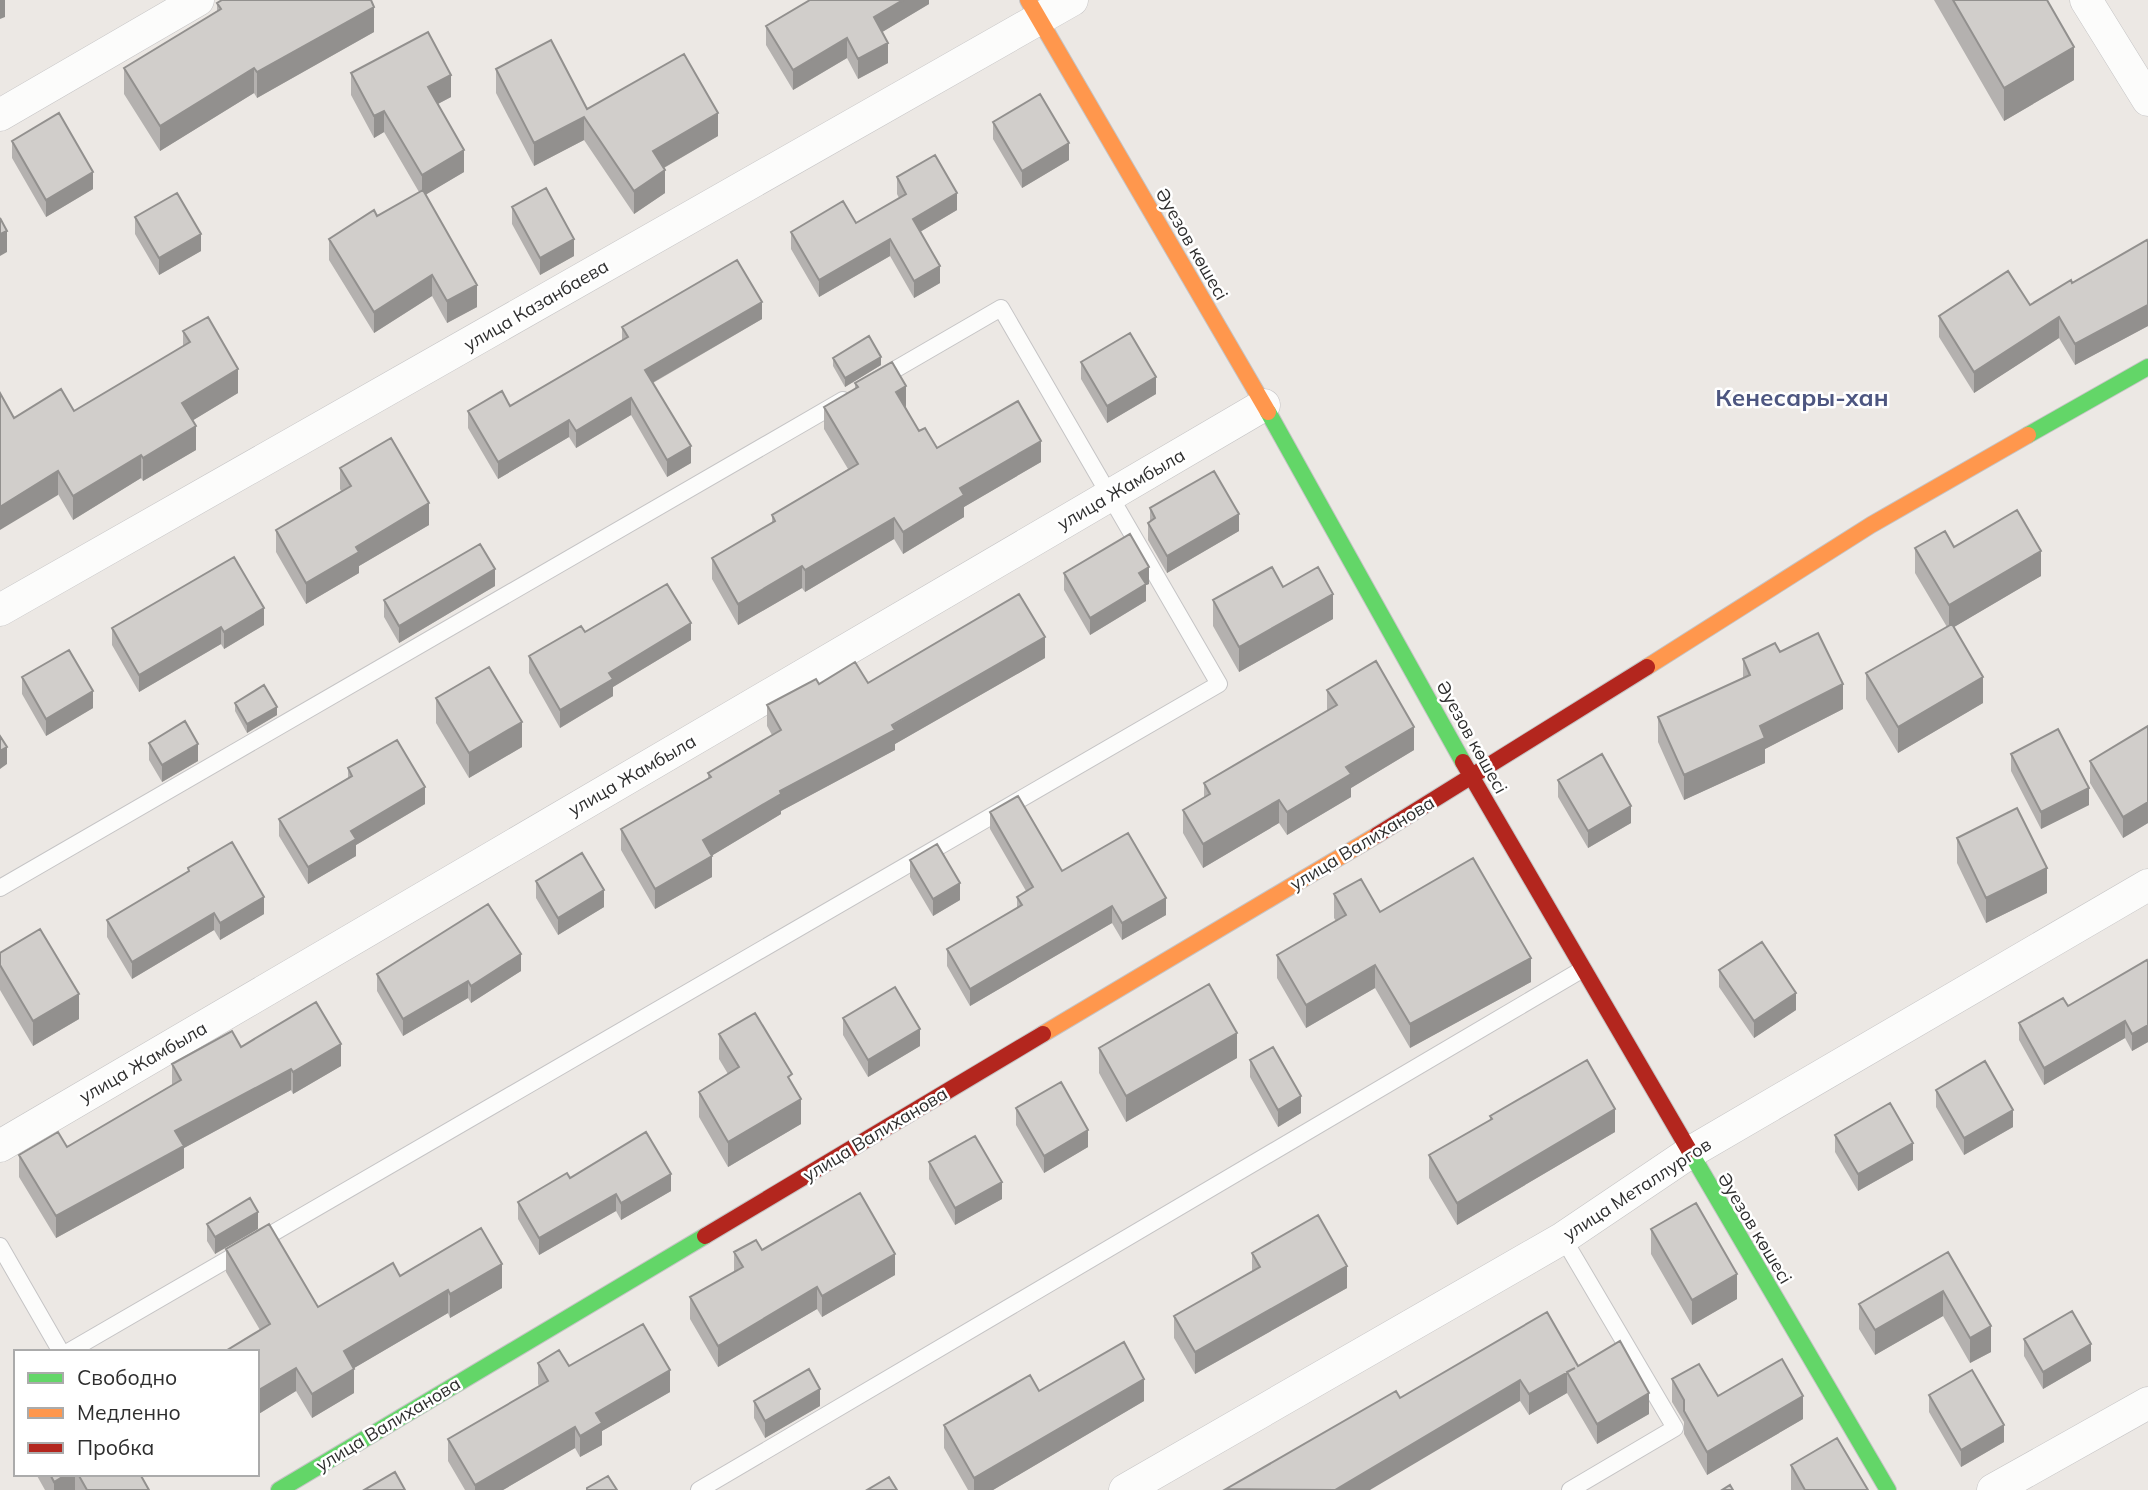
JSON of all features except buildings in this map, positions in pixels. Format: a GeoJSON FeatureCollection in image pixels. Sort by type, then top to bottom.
{"type":"FeatureCollection","features":[{"type":"Feature","properties":{"kind":"street"},"geometry":{"type":"LineString","coordinates":[[0,115],[198,0]]}},
{"type":"Feature","properties":{"kind":"street","name":"улица Казанбаева"},"geometry":{"type":"LineString","coordinates":[[0,610],[1034,9],[1072,0]]}},
{"type":"Feature","properties":{"kind":"street"},"geometry":{"type":"LineString","coordinates":[[2086,0],[2148,100]]}},
{"type":"Feature","properties":{"kind":"street","name":"Әуезов көшесі"},"geometry":{"type":"LineString","coordinates":[[1034,9],[1264,405],[1472,778],[1888,1490]]}},
{"type":"Feature","properties":{"kind":"street","name":"улица Валиханова"},"geometry":{"type":"LineString","coordinates":[[279,1490],[1472,778],[1871,525],[2148,367]]}},
{"type":"Feature","properties":{"kind":"street","name":"улица Жамбыла"},"geometry":{"type":"LineString","coordinates":[[0,1146],[1264,405]]}},
{"type":"Feature","properties":{"kind":"street","name":"улица Металлургов"},"geometry":{"type":"LineString","coordinates":[[1125,1490],[1563,1238],[1689,1153],[2148,885]]}},
{"type":"Feature","properties":{"kind":"street"},"geometry":{"type":"LineString","coordinates":[[1993,1490],[2148,1403]]}},
{"type":"Feature","properties":{"kind":"lane"},"geometry":{"type":"LineString","coordinates":[[0,888],[1001,308],[1219,684],[71,1350]]}},
{"type":"Feature","properties":{"kind":"lane"},"geometry":{"type":"LineString","coordinates":[[699,1490],[1583,969]]}},
{"type":"Feature","properties":{"kind":"lane"},"geometry":{"type":"LineString","coordinates":[[1563,1238],[1675,1428],[1570,1490]]}},
{"type":"Feature","properties":{"kind":"lane"},"geometry":{"type":"LineString","coordinates":[[0,1247],[60,1350]]}},
{"type":"Feature","properties":{"kind":"traffic: fast"},"geometry":{"type":"LineString","coordinates":[[2028,435],[2148,367]]}},
{"type":"Feature","properties":{"kind":"traffic: fast"},"geometry":{"type":"LineString","coordinates":[[1268,412],[1463,762]]}},
{"type":"Feature","properties":{"kind":"traffic: fast"},"geometry":{"type":"LineString","coordinates":[[1689,1150],[1888,1490]]}},
{"type":"Feature","properties":{"kind":"traffic: fast"},"geometry":{"type":"LineString","coordinates":[[279,1490],[705,1236]]}},
{"type":"Feature","properties":{"kind":"traffic: slow"},"geometry":{"type":"LineString","coordinates":[[1028,0],[1268,412]]}},
{"type":"Feature","properties":{"kind":"traffic: slow"},"geometry":{"type":"LineString","coordinates":[[1647,667],[1871,525],[2028,435]]}},
{"type":"Feature","properties":{"kind":"traffic: slow"},"geometry":{"type":"LineString","coordinates":[[1043,1034],[1377,835]]}},
{"type":"Feature","properties":{"kind":"traffic: jam"},"geometry":{"type":"LineString","coordinates":[[1377,835],[1647,667]]}},
{"type":"Feature","properties":{"kind":"traffic: jam"},"geometry":{"type":"LineString","coordinates":[[1463,762],[1689,1150]]}},
{"type":"Feature","properties":{"kind":"traffic: jam"},"geometry":{"type":"LineString","coordinates":[[705,1236],[1043,1034]]}},
{"type":"Feature","properties":{"kind":"district","name":"Кенесары-хан"},"geometry":{"type":"Point","coordinates":[1802,397]}}]}
